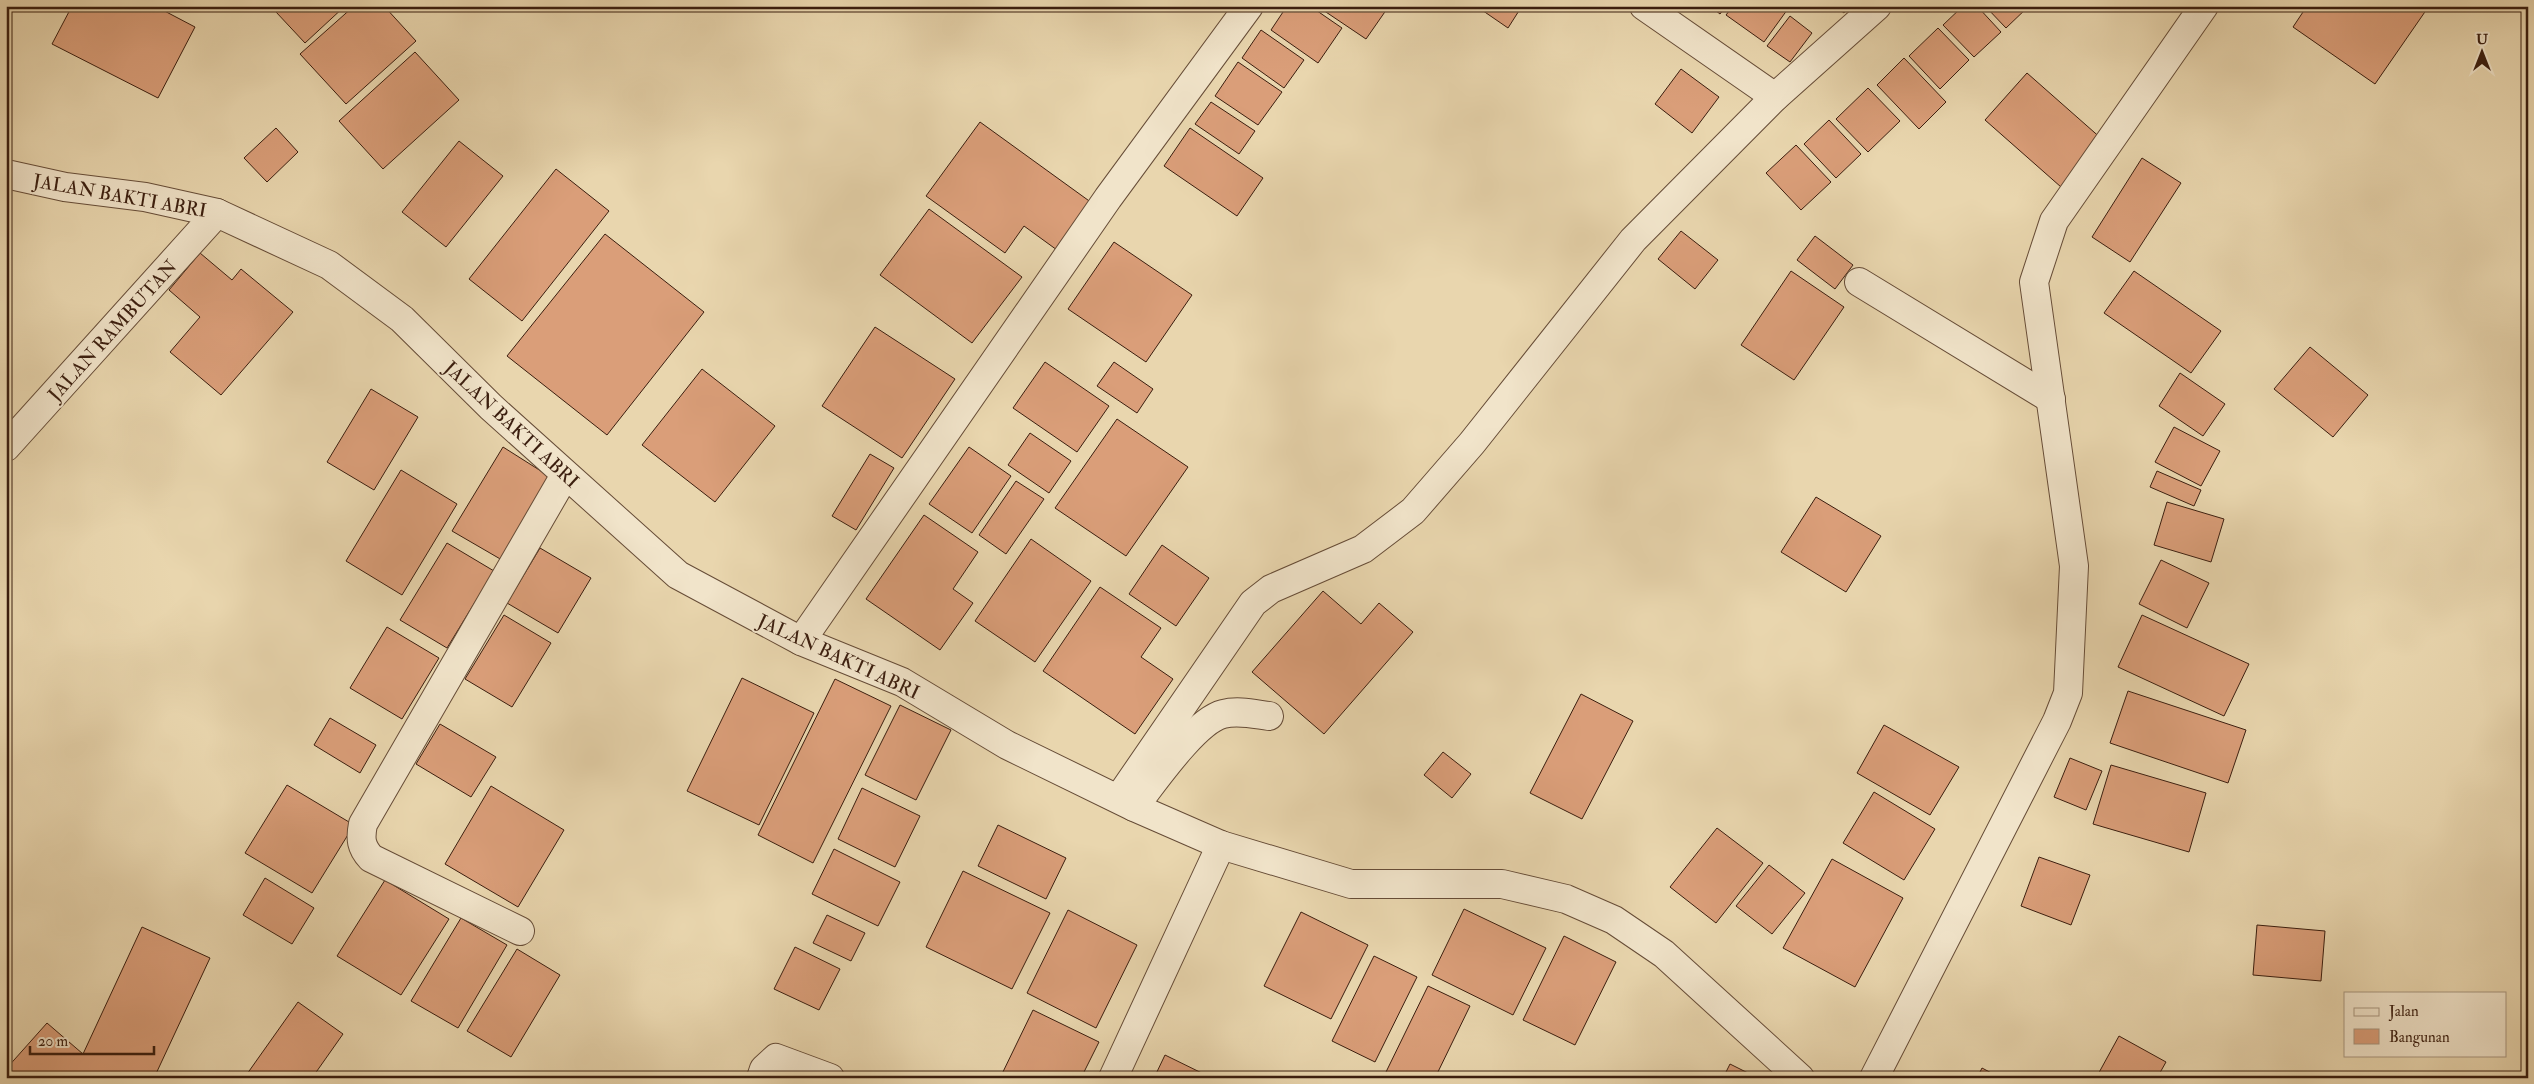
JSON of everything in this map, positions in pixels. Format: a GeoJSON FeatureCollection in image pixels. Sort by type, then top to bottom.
{"type":"FeatureCollection","features":[{"type":"Feature","properties":{"kind":"street"},"geometry":{"type":"LineString","coordinates":[[801,641],[1108,198],[1249,6]]}},
{"type":"Feature","properties":{"kind":"street"},"geometry":{"type":"LineString","coordinates":[[1644,6],[1774,97]]}},
{"type":"Feature","properties":{"kind":"street"},"geometry":{"type":"LineString","coordinates":[[1126,803],[1253,603],[1271,588],[1363,550],[1413,511],[1472,443],[1632,240],[1774,97],[1877,6]]}},
{"type":"Feature","properties":{"kind":"street"},"geometry":{"type":"LineString","coordinates":[[1874,1078],[2057,721],[2068,693],[2074,566],[2034,282],[2054,221],[2204,6]]}},
{"type":"Feature","properties":{"kind":"street","name":"JALAN BAKTI ABRI"},"geometry":{"type":"LineString","coordinates":[[6,174],[65,187],[145,197],[217,213],[329,264],[402,319],[491,407],[678,575],[801,641],[902,682],[1007,745],[1126,803],[1221,845],[1350,884],[1502,884],[1566,899],[1614,920],[1664,954],[1800,1078]]}},
{"type":"Feature","properties":{"kind":"street","name":"JALAN RAMBUTAN"},"geometry":{"type":"LineString","coordinates":[[6,447],[217,213]]}},
{"type":"Feature","properties":{"kind":"street"},"geometry":{"type":"LineString","coordinates":[[1859,282],[2051,400]]}},
{"type":"Feature","properties":{"kind":"street"},"geometry":{"type":"LineString","coordinates":[[520,931],[371,858],[363,850],[360,838],[362,824],[565,475]]}},
{"type":"Feature","properties":{"kind":"street"},"geometry":{"type":"LineString","coordinates":[[1126,803],[1204,723],[1222,714],[1234,712],[1269,716]]}},
{"type":"Feature","properties":{"kind":"street"},"geometry":{"type":"LineString","coordinates":[[1113,1078],[1221,845]]}},
{"type":"Feature","properties":{"kind":"street"},"geometry":{"type":"LineString","coordinates":[[761,1078],[764,1069],[776,1058],[830,1078]]}},
{"type":"Feature","properties":{"kind":"building"},"geometry":{"type":"Polygon","coordinates":[[[72,6],[155,6],[195,27],[158,98],[52,44],[72,6]]]}},
{"type":"Feature","properties":{"kind":"building"},"geometry":{"type":"Polygon","coordinates":[[[282,6],[345,6],[305,43],[276,12],[282,6]]]}},
{"type":"Feature","properties":{"kind":"building"},"geometry":{"type":"Polygon","coordinates":[[[354,6],[384,6],[416,41],[346,104],[300,54],[354,6]]]}},
{"type":"Feature","properties":{"kind":"building"},"geometry":{"type":"Polygon","coordinates":[[[1287,6],[1310,6],[1342,28],[1318,63],[1271,30],[1287,6]]]}},
{"type":"Feature","properties":{"kind":"building"},"geometry":{"type":"Polygon","coordinates":[[[1317,6],[1389,6],[1366,39],[1317,6]]]}},
{"type":"Feature","properties":{"kind":"building"},"geometry":{"type":"Polygon","coordinates":[[[1476,6],[1522,6],[1508,28],[1476,6]]]}},
{"type":"Feature","properties":{"kind":"building"},"geometry":{"type":"Polygon","coordinates":[[[1710,6],[1726,6],[1720,14],[1710,6]]]}},
{"type":"Feature","properties":{"kind":"building"},"geometry":{"type":"Polygon","coordinates":[[[1733,6],[1790,6],[1764,42],[1726,15],[1733,6]]]}},
{"type":"Feature","properties":{"kind":"building"},"geometry":{"type":"Polygon","coordinates":[[[1835,6],[1849,6],[1844,13],[1835,6]]]}},
{"type":"Feature","properties":{"kind":"building"},"geometry":{"type":"Polygon","coordinates":[[[1963,6],[1977,6],[2001,32],[1974,57],[1943,25],[1963,6]]]}},
{"type":"Feature","properties":{"kind":"building"},"geometry":{"type":"Polygon","coordinates":[[[1985,6],[2029,6],[2006,28],[1985,6]]]}},
{"type":"Feature","properties":{"kind":"building"},"geometry":{"type":"Polygon","coordinates":[[[2307,6],[2429,6],[2375,84],[2293,27],[2307,6]]]}},
{"type":"Feature","properties":{"kind":"building"},"geometry":{"type":"Polygon","coordinates":[[[1790,16],[1812,33],[1790,62],[1767,46],[1790,16]]]}},
{"type":"Feature","properties":{"kind":"building"},"geometry":{"type":"Polygon","coordinates":[[[1938,28],[1969,60],[1940,89],[1909,56],[1938,28]]]}},
{"type":"Feature","properties":{"kind":"building"},"geometry":{"type":"Polygon","coordinates":[[[1261,30],[1304,60],[1284,88],[1242,58],[1261,30]]]}},
{"type":"Feature","properties":{"kind":"building"},"geometry":{"type":"Polygon","coordinates":[[[415,52],[459,100],[383,169],[339,121],[415,52]]]}},
{"type":"Feature","properties":{"kind":"building"},"geometry":{"type":"Polygon","coordinates":[[[1904,58],[1946,102],[1919,129],[1877,85],[1904,58]]]}},
{"type":"Feature","properties":{"kind":"building"},"geometry":{"type":"Polygon","coordinates":[[[1238,62],[1282,92],[1258,125],[1215,96],[1238,62]]]}},
{"type":"Feature","properties":{"kind":"building"},"geometry":{"type":"Polygon","coordinates":[[[1681,69],[1719,97],[1692,133],[1655,104],[1681,69]]]}},
{"type":"Feature","properties":{"kind":"building"},"geometry":{"type":"Polygon","coordinates":[[[2027,73],[2103,140],[2061,187],[1985,120],[2027,73]]]}},
{"type":"Feature","properties":{"kind":"building"},"geometry":{"type":"Polygon","coordinates":[[[1868,88],[1900,121],[1868,152],[1836,119],[1868,88]]]}},
{"type":"Feature","properties":{"kind":"building"},"geometry":{"type":"Polygon","coordinates":[[[1211,102],[1255,131],[1239,154],[1195,124],[1211,102]]]}},
{"type":"Feature","properties":{"kind":"building"},"geometry":{"type":"Polygon","coordinates":[[[1829,120],[1861,154],[1836,178],[1804,144],[1829,120]]]}},
{"type":"Feature","properties":{"kind":"building"},"geometry":{"type":"Polygon","coordinates":[[[980,122],[1092,203],[1057,250],[1024,226],[1005,253],[926,196],[980,122]]]}},
{"type":"Feature","properties":{"kind":"building"},"geometry":{"type":"Polygon","coordinates":[[[276,128],[298,152],[267,182],[244,158],[276,128]]]}},
{"type":"Feature","properties":{"kind":"building"},"geometry":{"type":"Polygon","coordinates":[[[1190,128],[1263,178],[1237,216],[1164,166],[1190,128]]]}},
{"type":"Feature","properties":{"kind":"building"},"geometry":{"type":"Polygon","coordinates":[[[459,141],[503,176],[446,247],[402,212],[459,141]]]}},
{"type":"Feature","properties":{"kind":"building"},"geometry":{"type":"Polygon","coordinates":[[[1796,145],[1831,182],[1801,210],[1766,173],[1796,145]]]}},
{"type":"Feature","properties":{"kind":"building"},"geometry":{"type":"Polygon","coordinates":[[[2142,158],[2181,183],[2130,262],[2092,237],[2142,158]]]}},
{"type":"Feature","properties":{"kind":"building"},"geometry":{"type":"Polygon","coordinates":[[[556,169],[609,211],[522,321],[469,279],[556,169]]]}},
{"type":"Feature","properties":{"kind":"building"},"geometry":{"type":"Polygon","coordinates":[[[929,209],[1022,277],[972,343],[880,275],[929,209]]]}},
{"type":"Feature","properties":{"kind":"building"},"geometry":{"type":"Polygon","coordinates":[[[1681,231],[1718,260],[1695,289],[1658,259],[1681,231]]]}},
{"type":"Feature","properties":{"kind":"building"},"geometry":{"type":"Polygon","coordinates":[[[605,234],[704,312],[607,435],[507,356],[605,234]]]}},
{"type":"Feature","properties":{"kind":"building"},"geometry":{"type":"Polygon","coordinates":[[[1815,236],[1853,265],[1835,289],[1797,260],[1815,236]]]}},
{"type":"Feature","properties":{"kind":"building"},"geometry":{"type":"Polygon","coordinates":[[[1114,242],[1192,295],[1146,362],[1068,309],[1114,242]]]}},
{"type":"Feature","properties":{"kind":"building"},"geometry":{"type":"Polygon","coordinates":[[[200,253],[232,280],[241,269],[293,312],[221,395],[170,352],[200,317],[169,290],[200,253]]]}},
{"type":"Feature","properties":{"kind":"building"},"geometry":{"type":"Polygon","coordinates":[[[1791,271],[1844,307],[1794,380],[1741,345],[1791,271]]]}},
{"type":"Feature","properties":{"kind":"building"},"geometry":{"type":"Polygon","coordinates":[[[2134,271],[2221,331],[2191,373],[2104,313],[2134,271]]]}},
{"type":"Feature","properties":{"kind":"building"},"geometry":{"type":"Polygon","coordinates":[[[875,327],[955,379],[902,458],[822,406],[875,327]]]}},
{"type":"Feature","properties":{"kind":"building"},"geometry":{"type":"Polygon","coordinates":[[[2310,347],[2368,395],[2333,437],[2274,389],[2310,347]]]}},
{"type":"Feature","properties":{"kind":"building"},"geometry":{"type":"Polygon","coordinates":[[[1045,362],[1109,406],[1077,452],[1013,408],[1045,362]]]}},
{"type":"Feature","properties":{"kind":"building"},"geometry":{"type":"Polygon","coordinates":[[[1114,362],[1153,389],[1137,413],[1097,386],[1114,362]]]}},
{"type":"Feature","properties":{"kind":"building"},"geometry":{"type":"Polygon","coordinates":[[[702,369],[775,426],[715,502],[642,445],[702,369]]]}},
{"type":"Feature","properties":{"kind":"building"},"geometry":{"type":"Polygon","coordinates":[[[2180,373],[2225,404],[2203,436],[2159,406],[2180,373]]]}},
{"type":"Feature","properties":{"kind":"building"},"geometry":{"type":"Polygon","coordinates":[[[371,389],[418,417],[374,490],[327,462],[371,389]]]}},
{"type":"Feature","properties":{"kind":"building"},"geometry":{"type":"Polygon","coordinates":[[[1117,419],[1188,467],[1126,556],[1055,508],[1117,419]]]}},
{"type":"Feature","properties":{"kind":"building"},"geometry":{"type":"Polygon","coordinates":[[[2174,427],[2220,451],[2201,486],[2155,462],[2174,427]]]}},
{"type":"Feature","properties":{"kind":"building"},"geometry":{"type":"Polygon","coordinates":[[[1030,433],[1071,461],[1049,493],[1008,465],[1030,433]]]}},
{"type":"Feature","properties":{"kind":"building"},"geometry":{"type":"Polygon","coordinates":[[[503,447],[552,478],[502,560],[452,531],[503,447]]]}},
{"type":"Feature","properties":{"kind":"building"},"geometry":{"type":"Polygon","coordinates":[[[969,447],[1011,476],[972,533],[929,504],[969,447]]]}},
{"type":"Feature","properties":{"kind":"building"},"geometry":{"type":"Polygon","coordinates":[[[870,454],[894,468],[856,530],[832,516],[870,454]]]}},
{"type":"Feature","properties":{"kind":"building"},"geometry":{"type":"Polygon","coordinates":[[[401,470],[457,504],[402,595],[346,561],[401,470]]]}},
{"type":"Feature","properties":{"kind":"building"},"geometry":{"type":"Polygon","coordinates":[[[2157,471],[2201,490],[2194,506],[2150,487],[2157,471]]]}},
{"type":"Feature","properties":{"kind":"building"},"geometry":{"type":"Polygon","coordinates":[[[1016,481],[1044,499],[1006,554],[979,535],[1016,481]]]}},
{"type":"Feature","properties":{"kind":"building"},"geometry":{"type":"Polygon","coordinates":[[[1816,497],[1881,536],[1846,592],[1781,552],[1816,497]]]}},
{"type":"Feature","properties":{"kind":"building"},"geometry":{"type":"Polygon","coordinates":[[[2167,502],[2224,519],[2211,562],[2154,545],[2167,502]]]}},
{"type":"Feature","properties":{"kind":"building"},"geometry":{"type":"Polygon","coordinates":[[[924,515],[978,552],[953,589],[973,603],[940,650],[866,599],[924,515]]]}},
{"type":"Feature","properties":{"kind":"building"},"geometry":{"type":"Polygon","coordinates":[[[1031,539],[1091,581],[1035,662],[975,621],[1031,539]]]}},
{"type":"Feature","properties":{"kind":"building"},"geometry":{"type":"Polygon","coordinates":[[[447,543],[494,571],[447,648],[400,620],[447,543]]]}},
{"type":"Feature","properties":{"kind":"building"},"geometry":{"type":"Polygon","coordinates":[[[1162,545],[1209,578],[1176,626],[1129,594],[1162,545]]]}},
{"type":"Feature","properties":{"kind":"building"},"geometry":{"type":"Polygon","coordinates":[[[540,548],[591,578],[558,633],[507,603],[540,548]]]}},
{"type":"Feature","properties":{"kind":"building"},"geometry":{"type":"Polygon","coordinates":[[[2161,560],[2209,583],[2187,628],[2139,604],[2161,560]]]}},
{"type":"Feature","properties":{"kind":"building"},"geometry":{"type":"Polygon","coordinates":[[[1100,587],[1161,628],[1141,657],[1173,679],[1135,734],[1043,671],[1100,587]]]}},
{"type":"Feature","properties":{"kind":"building"},"geometry":{"type":"Polygon","coordinates":[[[1323,591],[1361,624],[1379,603],[1413,632],[1324,734],[1252,672],[1323,591]]]}},
{"type":"Feature","properties":{"kind":"building"},"geometry":{"type":"Polygon","coordinates":[[[504,615],[551,643],[512,707],[465,679],[504,615]]]}},
{"type":"Feature","properties":{"kind":"building"},"geometry":{"type":"Polygon","coordinates":[[[2142,615],[2249,664],[2224,716],[2118,667],[2142,615]]]}},
{"type":"Feature","properties":{"kind":"building"},"geometry":{"type":"Polygon","coordinates":[[[387,627],[439,658],[402,719],[350,688],[387,627]]]}},
{"type":"Feature","properties":{"kind":"building"},"geometry":{"type":"Polygon","coordinates":[[[742,678],[814,713],[759,825],[687,791],[742,678]]]}},
{"type":"Feature","properties":{"kind":"building"},"geometry":{"type":"Polygon","coordinates":[[[835,679],[891,706],[813,863],[758,835],[835,679]]]}},
{"type":"Feature","properties":{"kind":"building"},"geometry":{"type":"Polygon","coordinates":[[[2128,691],[2246,730],[2228,783],[2110,743],[2128,691]]]}},
{"type":"Feature","properties":{"kind":"building"},"geometry":{"type":"Polygon","coordinates":[[[1581,694],[1633,721],[1582,819],[1530,793],[1581,694]]]}},
{"type":"Feature","properties":{"kind":"building"},"geometry":{"type":"Polygon","coordinates":[[[900,705],[951,730],[916,800],[865,775],[900,705]]]}},
{"type":"Feature","properties":{"kind":"building"},"geometry":{"type":"Polygon","coordinates":[[[330,718],[376,745],[360,773],[314,745],[330,718]]]}},
{"type":"Feature","properties":{"kind":"building"},"geometry":{"type":"Polygon","coordinates":[[[440,724],[496,757],[471,797],[416,764],[440,724]]]}},
{"type":"Feature","properties":{"kind":"building"},"geometry":{"type":"Polygon","coordinates":[[[1884,725],[1959,767],[1930,815],[1857,773],[1884,725]]]}},
{"type":"Feature","properties":{"kind":"building"},"geometry":{"type":"Polygon","coordinates":[[[1443,752],[1471,774],[1452,798],[1424,775],[1443,752]]]}},
{"type":"Feature","properties":{"kind":"building"},"geometry":{"type":"Polygon","coordinates":[[[2070,758],[2102,771],[2086,810],[2054,797],[2070,758]]]}},
{"type":"Feature","properties":{"kind":"building"},"geometry":{"type":"Polygon","coordinates":[[[2111,765],[2206,793],[2189,852],[2093,824],[2111,765]]]}},
{"type":"Feature","properties":{"kind":"building"},"geometry":{"type":"Polygon","coordinates":[[[287,785],[354,825],[312,893],[245,853],[287,785]]]}},
{"type":"Feature","properties":{"kind":"building"},"geometry":{"type":"Polygon","coordinates":[[[491,786],[564,830],[518,907],[445,864],[491,786]]]}},
{"type":"Feature","properties":{"kind":"building"},"geometry":{"type":"Polygon","coordinates":[[[862,788],[920,816],[895,867],[838,839],[862,788]]]}},
{"type":"Feature","properties":{"kind":"building"},"geometry":{"type":"Polygon","coordinates":[[[1874,792],[1935,829],[1904,880],[1843,843],[1874,792]]]}},
{"type":"Feature","properties":{"kind":"building"},"geometry":{"type":"Polygon","coordinates":[[[998,825],[1066,858],[1046,899],[978,866],[998,825]]]}},
{"type":"Feature","properties":{"kind":"building"},"geometry":{"type":"Polygon","coordinates":[[[1717,828],[1763,863],[1716,923],[1670,887],[1717,828]]]}},
{"type":"Feature","properties":{"kind":"building"},"geometry":{"type":"Polygon","coordinates":[[[834,849],[900,882],[878,926],[812,894],[834,849]]]}},
{"type":"Feature","properties":{"kind":"building"},"geometry":{"type":"Polygon","coordinates":[[[2039,857],[2090,875],[2071,925],[2021,906],[2039,857]]]}},
{"type":"Feature","properties":{"kind":"building"},"geometry":{"type":"Polygon","coordinates":[[[1832,859],[1903,898],[1855,987],[1783,948],[1832,859]]]}},
{"type":"Feature","properties":{"kind":"building"},"geometry":{"type":"Polygon","coordinates":[[[1769,865],[1805,893],[1772,934],[1736,906],[1769,865]]]}},
{"type":"Feature","properties":{"kind":"building"},"geometry":{"type":"Polygon","coordinates":[[[963,871],[1050,913],[1012,989],[926,947],[963,871]]]}},
{"type":"Feature","properties":{"kind":"building"},"geometry":{"type":"Polygon","coordinates":[[[265,878],[314,908],[292,944],[243,915],[265,878]]]}},
{"type":"Feature","properties":{"kind":"building"},"geometry":{"type":"Polygon","coordinates":[[[385,880],[449,919],[401,995],[337,956],[385,880]]]}},
{"type":"Feature","properties":{"kind":"building"},"geometry":{"type":"Polygon","coordinates":[[[1464,909],[1546,948],[1513,1015],[1432,975],[1464,909]]]}},
{"type":"Feature","properties":{"kind":"building"},"geometry":{"type":"Polygon","coordinates":[[[1068,910],[1137,945],[1096,1028],[1027,993],[1068,910]]]}},
{"type":"Feature","properties":{"kind":"building"},"geometry":{"type":"Polygon","coordinates":[[[1301,912],[1368,945],[1331,1019],[1264,986],[1301,912]]]}},
{"type":"Feature","properties":{"kind":"building"},"geometry":{"type":"Polygon","coordinates":[[[827,915],[865,933],[851,961],[813,943],[827,915]]]}},
{"type":"Feature","properties":{"kind":"building"},"geometry":{"type":"Polygon","coordinates":[[[461,918],[507,945],[458,1028],[411,1001],[461,918]]]}},
{"type":"Feature","properties":{"kind":"building"},"geometry":{"type":"Polygon","coordinates":[[[2257,925],[2325,931],[2321,981],[2253,975],[2257,925]]]}},
{"type":"Feature","properties":{"kind":"building"},"geometry":{"type":"Polygon","coordinates":[[[142,927],[210,958],[154,1078],[6,1078],[6,1069],[47,1023],[83,1054],[142,927]]]}},
{"type":"Feature","properties":{"kind":"building"},"geometry":{"type":"Polygon","coordinates":[[[1564,936],[1616,962],[1575,1045],[1523,1020],[1564,936]]]}},
{"type":"Feature","properties":{"kind":"building"},"geometry":{"type":"Polygon","coordinates":[[[795,947],[840,969],[819,1010],[774,989],[795,947]]]}},
{"type":"Feature","properties":{"kind":"building"},"geometry":{"type":"Polygon","coordinates":[[[517,949],[560,975],[511,1057],[467,1031],[517,949]]]}},
{"type":"Feature","properties":{"kind":"building"},"geometry":{"type":"Polygon","coordinates":[[[1374,956],[1417,977],[1375,1062],[1332,1041],[1374,956]]]}},
{"type":"Feature","properties":{"kind":"building"},"geometry":{"type":"Polygon","coordinates":[[[1428,986],[1470,1006],[1435,1078],[1397,1078],[1386,1072],[1428,986]]]}},
{"type":"Feature","properties":{"kind":"building"},"geometry":{"type":"Polygon","coordinates":[[[298,1002],[343,1034],[312,1078],[253,1078],[247,1074],[298,1002]]]}},
{"type":"Feature","properties":{"kind":"building"},"geometry":{"type":"Polygon","coordinates":[[[1033,1010],[1099,1042],[1081,1078],[1000,1078],[1033,1010]]]}},
{"type":"Feature","properties":{"kind":"building"},"geometry":{"type":"Polygon","coordinates":[[[2119,1036],[2166,1062],[2157,1078],[2096,1078],[2119,1036]]]}},
{"type":"Feature","properties":{"kind":"building"},"geometry":{"type":"Polygon","coordinates":[[[1165,1055],[1212,1078],[1154,1078],[1165,1055]]]}},
{"type":"Feature","properties":{"kind":"building"},"geometry":{"type":"Polygon","coordinates":[[[1730,1064],[1758,1078],[1723,1078],[1730,1064]]]}},
{"type":"Feature","properties":{"kind":"building"},"geometry":{"type":"Polygon","coordinates":[[[1982,1068],[2001,1078],[1977,1078],[1982,1068]]]}}]}
